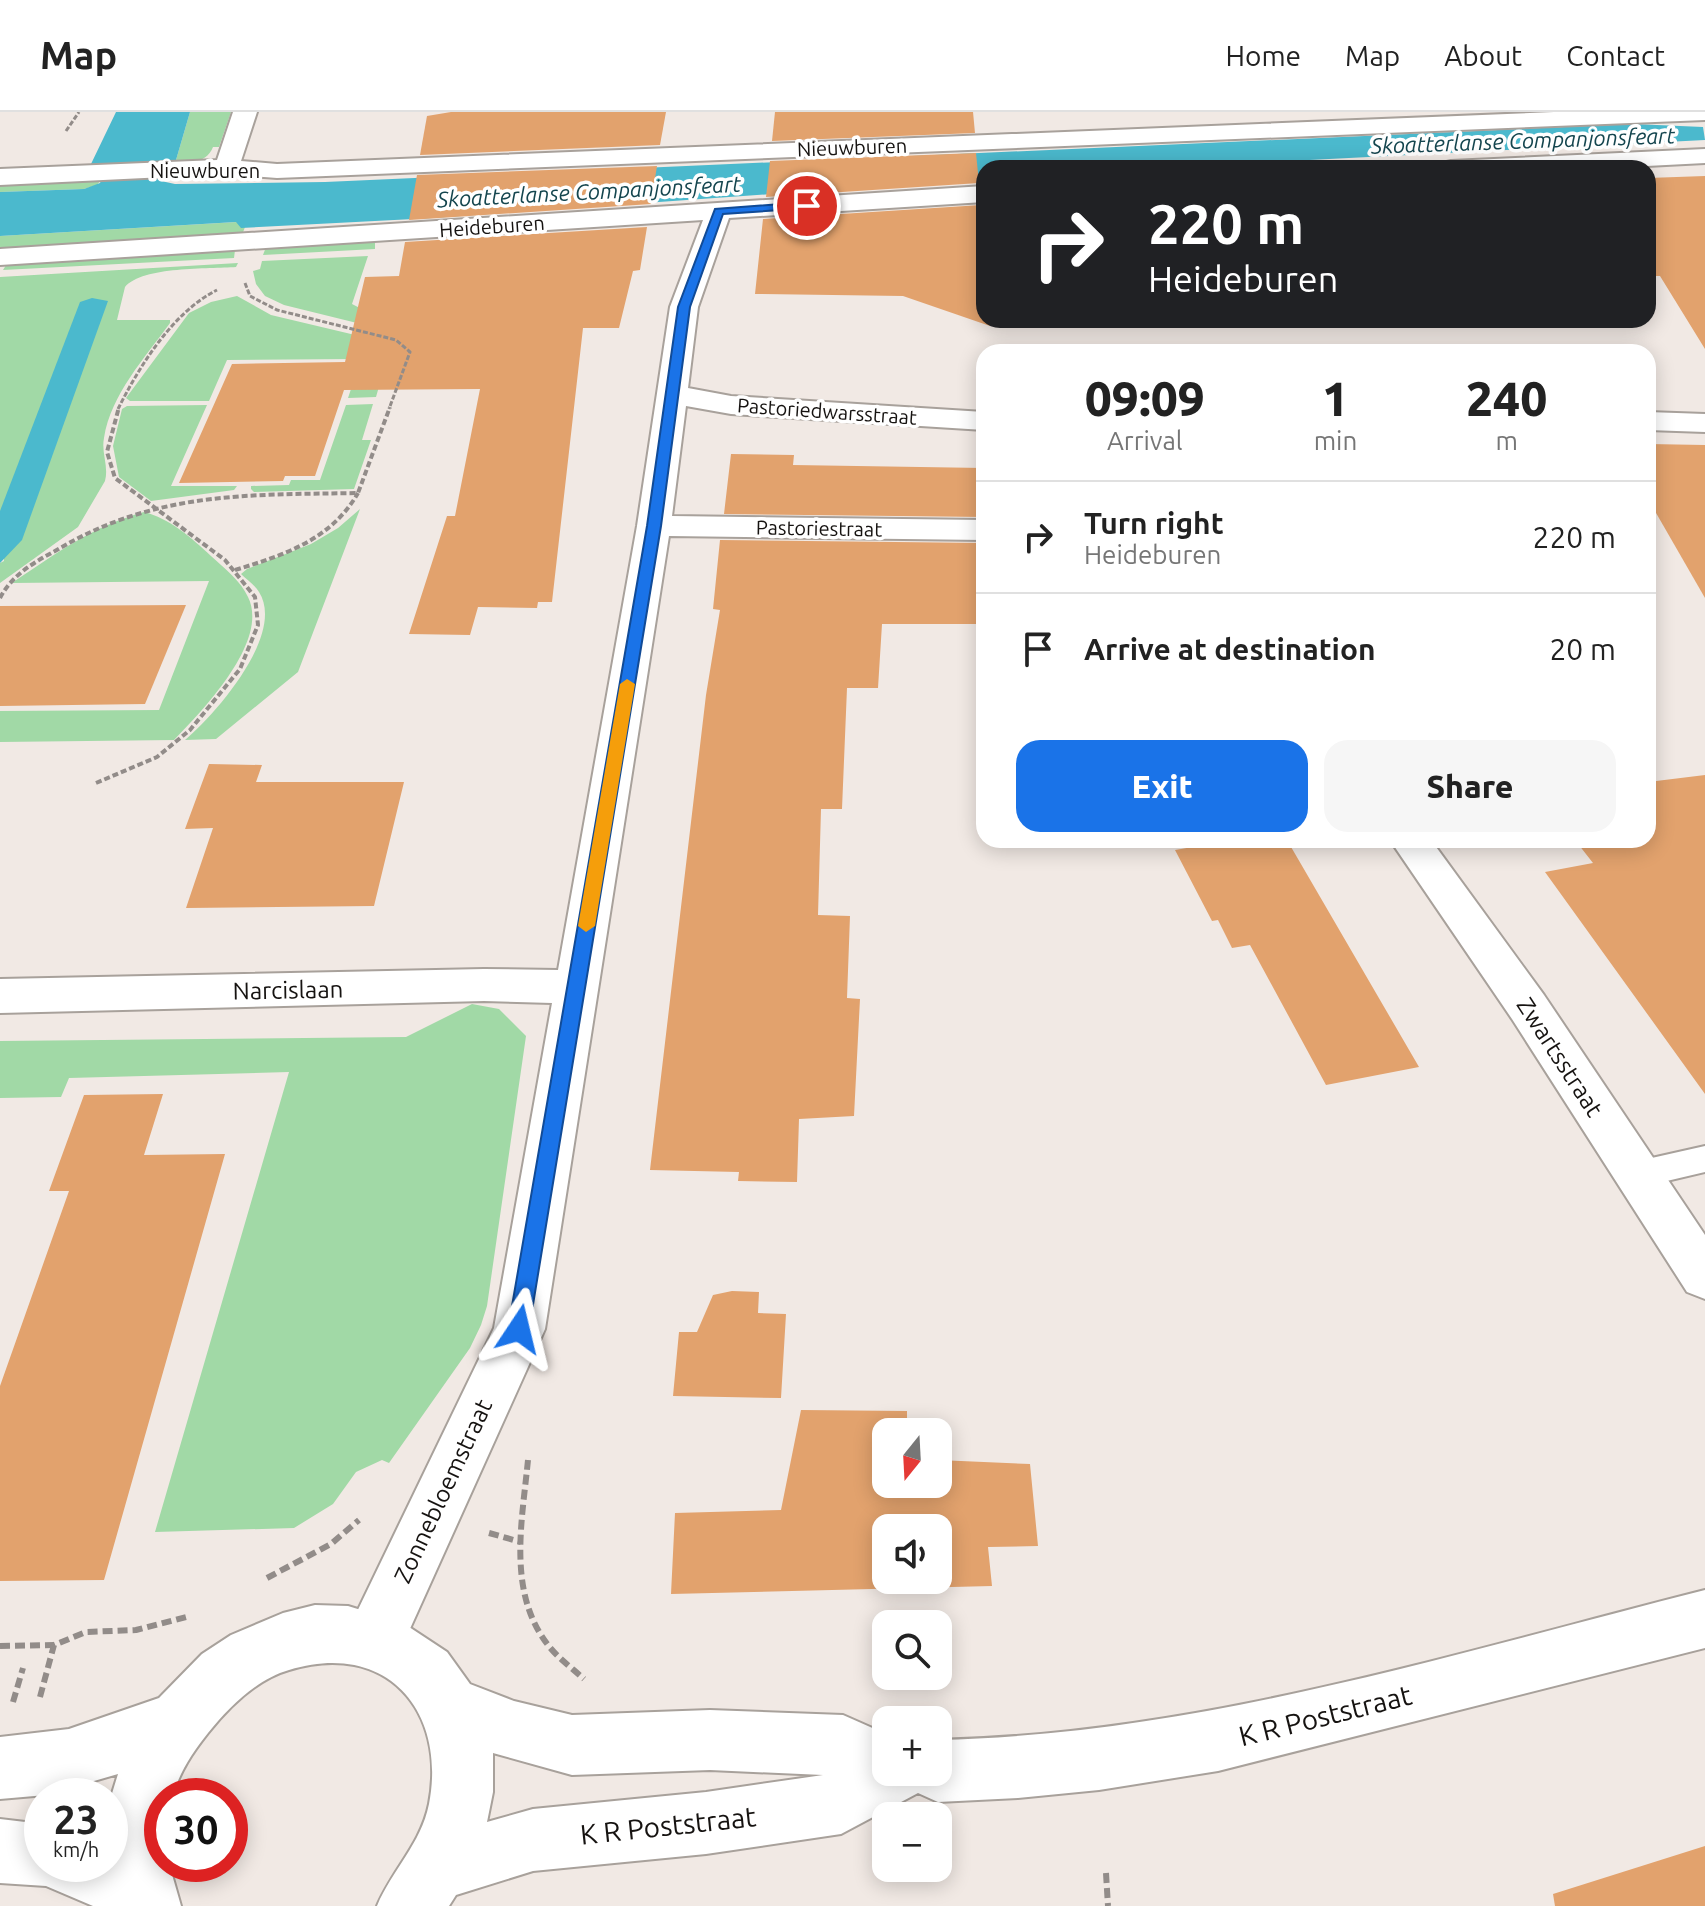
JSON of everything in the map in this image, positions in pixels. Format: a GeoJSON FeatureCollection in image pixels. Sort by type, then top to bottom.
{"type":"FeatureCollection","features":[{"type":"Feature","properties":{"kind":"street"},"geometry":{"type":"LineString","coordinates":[[227,167],[245,112]]}},
{"type":"Feature","properties":{"kind":"street","name":"Nieuwburen"},"geometry":{"type":"LineString","coordinates":[[0,177],[227,167],[277,171],[1705,113]]}},
{"type":"Feature","properties":{"kind":"street"},"geometry":{"type":"LineString","coordinates":[[1620,160],[1705,156]]}},
{"type":"Feature","properties":{"kind":"street","name":"Heideburen"},"geometry":{"type":"LineString","coordinates":[[0,257],[976,195]]}},
{"type":"Feature","properties":{"kind":"street","name":"Zonnebloemstraat"},"geometry":{"type":"LineString","coordinates":[[374,1641],[519,1329],[654,526],[684,307],[719,211]]}},
{"type":"Feature","properties":{"kind":"street","name":"Pastoriedwarsstraat"},"geometry":{"type":"LineString","coordinates":[[670,394],[731,405],[976,420]]}},
{"type":"Feature","properties":{"kind":"street"},"geometry":{"type":"LineString","coordinates":[[1656,421],[1705,423]]}},
{"type":"Feature","properties":{"kind":"street","name":"Pastoriestraat"},"geometry":{"type":"LineString","coordinates":[[654,526],[976,530]]}},
{"type":"Feature","properties":{"kind":"street","name":"Zwartsstraat"},"geometry":{"type":"LineString","coordinates":[[1416,848],[1528,1007],[1705,1277]]}},
{"type":"Feature","properties":{"kind":"street","name":"Narcislaan"},"geometry":{"type":"LineString","coordinates":[[0,996],[484,985],[576,987]]}},
{"type":"Feature","properties":{"kind":"street","name":"K R Poststraat"},"geometry":{"type":"LineString","coordinates":[[952,1770],[1048,1765],[1197,1746],[1705,1619]]}},
{"type":"Feature","properties":{"kind":"street"},"geometry":{"type":"LineString","coordinates":[[146,1900],[136,1851],[140,1805],[154,1761],[178,1721],[194,1701],[230,1669],[292,1640],[334,1633],[374,1641],[397,1650],[436,1683],[449,1706],[461,1742],[463,1784],[454,1827],[422,1888]]}},
{"type":"Feature","properties":{"kind":"street"},"geometry":{"type":"LineString","coordinates":[[449,1706],[545,1741],[572,1745],[710,1740],[843,1745],[872,1760]]}},
{"type":"Feature","properties":{"kind":"street"},"geometry":{"type":"LineString","coordinates":[[0,1768],[74,1759],[178,1721]]}},
{"type":"Feature","properties":{"kind":"street","name":"K R Poststraat"},"geometry":{"type":"LineString","coordinates":[[422,1888],[533,1840],[706,1823],[841,1803],[872,1786]]}},
{"type":"Feature","properties":{"kind":"street"},"geometry":{"type":"LineString","coordinates":[[0,1851],[24,1854]]}},
{"type":"Feature","properties":{"kind":"street"},"geometry":{"type":"LineString","coordinates":[[108,1882],[146,1900]]}},
{"type":"Feature","properties":{"kind":"lane"},"geometry":{"type":"LineString","coordinates":[[1637,1174],[1705,1159]]}},
{"type":"Feature","properties":{"kind":"path"},"geometry":{"type":"LineString","coordinates":[[233,283],[245,278],[250,296],[277,310],[396,340],[410,352],[351,510],[322,536],[234,570]]}},
{"type":"Feature","properties":{"kind":"path"},"geometry":{"type":"LineString","coordinates":[[96,783],[156,757],[184,736],[217,700],[237,672],[256,631],[258,607],[234,570],[115,478],[107,446],[113,420],[129,387],[186,310],[221,288]]}},
{"type":"Feature","properties":{"kind":"path"},"geometry":{"type":"LineString","coordinates":[[0,598],[8,582],[100,523],[201,498],[358,493]]}},
{"type":"Feature","properties":{"kind":"path"},"geometry":{"type":"LineString","coordinates":[[523,1512],[520,1563],[529,1610],[547,1645],[566,1663]]}},
{"type":"Feature","properties":{"kind":"path"},"geometry":{"type":"LineString","coordinates":[[258,1582],[331,1544],[363,1516]]}},
{"type":"Feature","properties":{"kind":"path"},"geometry":{"type":"LineString","coordinates":[[0,1646],[54,1645],[86,1632],[161,1625],[202,1610]]}},
{"type":"Feature","properties":{"kind":"path"},"geometry":{"type":"LineString","coordinates":[[37,1705],[54,1645]]}},
{"type":"Feature","properties":{"kind":"path"},"geometry":{"type":"LineString","coordinates":[[1106,1873],[1108,1906]]}},
{"type":"Feature","properties":{"kind":"green space"},"geometry":{"type":"Polygon","coordinates":[[[190,112],[231,112],[219,147],[213,147],[199,160],[165,163],[176,160],[190,112]]]}},
{"type":"Feature","properties":{"kind":"green space"},"geometry":{"type":"Polygon","coordinates":[[[103,177],[97,185],[84,189],[0,192],[0,183],[103,177]]]}},
{"type":"Feature","properties":{"kind":"green space"},"geometry":{"type":"Polygon","coordinates":[[[237,222],[245,227],[242,235],[0,249],[0,236],[237,222]]]}},
{"type":"Feature","properties":{"kind":"green space"},"geometry":{"type":"Polygon","coordinates":[[[375,241],[375,249],[263,255],[266,247],[375,241]]]}},
{"type":"Feature","properties":{"kind":"green space"},"geometry":{"type":"Polygon","coordinates":[[[235,250],[234,258],[3,270],[8,262],[235,250]]]}},
{"type":"Feature","properties":{"kind":"green space"},"geometry":{"type":"Polygon","coordinates":[[[368,256],[352,304],[385,321],[361,324],[284,305],[265,296],[256,284],[253,271],[260,269],[262,261],[368,256]]]}},
{"type":"Feature","properties":{"kind":"green space"},"geometry":{"type":"Polygon","coordinates":[[[238,263],[236,267],[146,275],[125,287],[117,320],[170,320],[170,323],[130,377],[114,406],[103,444],[105,481],[78,527],[0,583],[0,563],[4,561],[0,511],[0,277],[238,263]]]}},
{"type":"Feature","properties":{"kind":"green space"},"geometry":{"type":"Polygon","coordinates":[[[237,296],[271,315],[372,339],[390,348],[376,397],[348,398],[355,377],[355,359],[227,360],[209,401],[130,401],[126,398],[189,313],[211,302],[237,296]]]}},
{"type":"Feature","properties":{"kind":"green space"},"geometry":{"type":"Polygon","coordinates":[[[373,404],[362,440],[371,440],[354,489],[254,492],[251,489],[251,486],[289,485],[291,480],[320,480],[346,405],[373,404]]]}},
{"type":"Feature","properties":{"kind":"green space"},"geometry":{"type":"Polygon","coordinates":[[[207,405],[171,486],[237,486],[234,490],[151,501],[119,477],[113,446],[122,409],[127,406],[207,405]]]}},
{"type":"Feature","properties":{"kind":"green space"},"geometry":{"type":"Polygon","coordinates":[[[360,509],[298,672],[216,739],[185,740],[229,693],[255,651],[263,629],[265,609],[259,592],[241,574],[311,544],[338,528],[360,509]]]}},
{"type":"Feature","properties":{"kind":"green space"},"geometry":{"type":"Polygon","coordinates":[[[144,512],[162,519],[188,536],[232,575],[245,591],[252,615],[250,634],[230,674],[174,740],[0,742],[0,711],[159,710],[209,581],[12,583],[91,533],[144,512]]]}},
{"type":"Feature","properties":{"kind":"green space"},"geometry":{"type":"Polygon","coordinates":[[[472,1004],[499,1009],[526,1036],[487,1306],[470,1348],[389,1463],[382,1460],[356,1472],[333,1504],[294,1528],[155,1532],[289,1072],[69,1078],[61,1097],[0,1098],[0,1041],[406,1037],[472,1004]]]}},
{"type":"Feature","properties":{"kind":"water","name":"Skoatterlanse Companjonsfeart"},"geometry":{"type":"Polygon","coordinates":[[[116,112],[190,112],[176,160],[165,163],[161,181],[175,184],[325,182],[1634,124],[1703,127],[1705,140],[1309,160],[976,160],[976,180],[433,218],[241,228],[236,222],[0,236],[0,192],[84,189],[100,183],[108,166],[91,164],[116,112]]]}},
{"type":"Feature","properties":{"kind":"water"},"geometry":{"type":"Polygon","coordinates":[[[92,298],[108,301],[22,540],[0,563],[0,511],[80,302],[92,298]]]}},
{"type":"Feature","properties":{"kind":"building"},"geometry":{"type":"Polygon","coordinates":[[[451,112],[666,112],[660,145],[420,155],[427,116],[451,112]]]}},
{"type":"Feature","properties":{"kind":"building"},"geometry":{"type":"Polygon","coordinates":[[[775,112],[973,112],[975,133],[772,141],[775,112]]]}},
{"type":"Feature","properties":{"kind":"building"},"geometry":{"type":"Polygon","coordinates":[[[976,153],[976,183],[766,197],[770,161],[976,153]]]}},
{"type":"Feature","properties":{"kind":"building"},"geometry":{"type":"Polygon","coordinates":[[[657,166],[651,204],[409,220],[417,175],[657,166]]]}},
{"type":"Feature","properties":{"kind":"building"},"geometry":{"type":"Polygon","coordinates":[[[1705,176],[1705,349],[1660,276],[1656,276],[1656,178],[1705,176]]]}},
{"type":"Feature","properties":{"kind":"building"},"geometry":{"type":"Polygon","coordinates":[[[976,205],[976,321],[903,296],[755,294],[763,219],[976,205]]]}},
{"type":"Feature","properties":{"kind":"building"},"geometry":{"type":"Polygon","coordinates":[[[647,227],[640,270],[633,271],[619,328],[583,328],[552,602],[538,602],[537,608],[478,607],[470,635],[409,634],[447,516],[455,516],[480,389],[344,390],[315,476],[285,476],[283,481],[179,483],[232,364],[345,362],[365,277],[399,276],[405,242],[647,227]]]}},
{"type":"Feature","properties":{"kind":"building"},"geometry":{"type":"Polygon","coordinates":[[[1656,444],[1705,445],[1705,598],[1656,513],[1656,444]]]}},
{"type":"Feature","properties":{"kind":"building"},"geometry":{"type":"Polygon","coordinates":[[[731,454],[794,455],[793,465],[976,468],[976,517],[724,514],[731,454]]]}},
{"type":"Feature","properties":{"kind":"building"},"geometry":{"type":"Polygon","coordinates":[[[720,540],[976,543],[976,624],[882,624],[878,688],[847,688],[842,809],[821,809],[818,915],[850,916],[847,998],[860,999],[854,1116],[799,1119],[797,1182],[738,1181],[739,1172],[650,1170],[706,695],[720,610],[713,609],[720,540]]]}},
{"type":"Feature","properties":{"kind":"building"},"geometry":{"type":"Polygon","coordinates":[[[186,605],[145,704],[0,706],[0,606],[186,605]]]}},
{"type":"Feature","properties":{"kind":"building"},"geometry":{"type":"Polygon","coordinates":[[[209,764],[262,765],[256,782],[404,782],[374,906],[186,908],[213,828],[185,829],[209,764]]]}},
{"type":"Feature","properties":{"kind":"building"},"geometry":{"type":"Polygon","coordinates":[[[1705,775],[1705,1094],[1545,872],[1593,863],[1581,848],[1656,848],[1656,781],[1705,775]]]}},
{"type":"Feature","properties":{"kind":"building"},"geometry":{"type":"Polygon","coordinates":[[[1292,848],[1419,1067],[1326,1085],[1250,945],[1232,948],[1218,920],[1212,921],[1175,850],[1292,848]]]}},
{"type":"Feature","properties":{"kind":"building"},"geometry":{"type":"Polygon","coordinates":[[[163,1094],[144,1155],[225,1154],[104,1580],[0,1581],[0,1386],[69,1191],[49,1191],[84,1095],[163,1094]]]}},
{"type":"Feature","properties":{"kind":"building"},"geometry":{"type":"Polygon","coordinates":[[[732,1291],[759,1292],[758,1313],[786,1314],[781,1398],[673,1396],[679,1332],[697,1332],[713,1295],[732,1291]]]}},
{"type":"Feature","properties":{"kind":"building"},"geometry":{"type":"Polygon","coordinates":[[[801,1410],[907,1411],[907,1418],[872,1418],[872,1498],[952,1498],[952,1461],[1030,1464],[1038,1546],[988,1547],[992,1586],[952,1587],[952,1514],[872,1514],[872,1589],[671,1594],[675,1513],[781,1510],[801,1410]]]}},
{"type":"Feature","properties":{"kind":"building"},"geometry":{"type":"Polygon","coordinates":[[[1705,1846],[1705,1906],[1555,1906],[1553,1894],[1705,1846]]]}},
{"type":"Feature","properties":{"kind":"slow traffic"},"geometry":{"type":"LineString","coordinates":[[586,926],[627,684]]}},
{"type":"Feature","properties":{"kind":"route"},"geometry":{"type":"LineString","coordinates":[[519,1329],[654,526],[684,307],[719,211],[807,206]]}}]}
